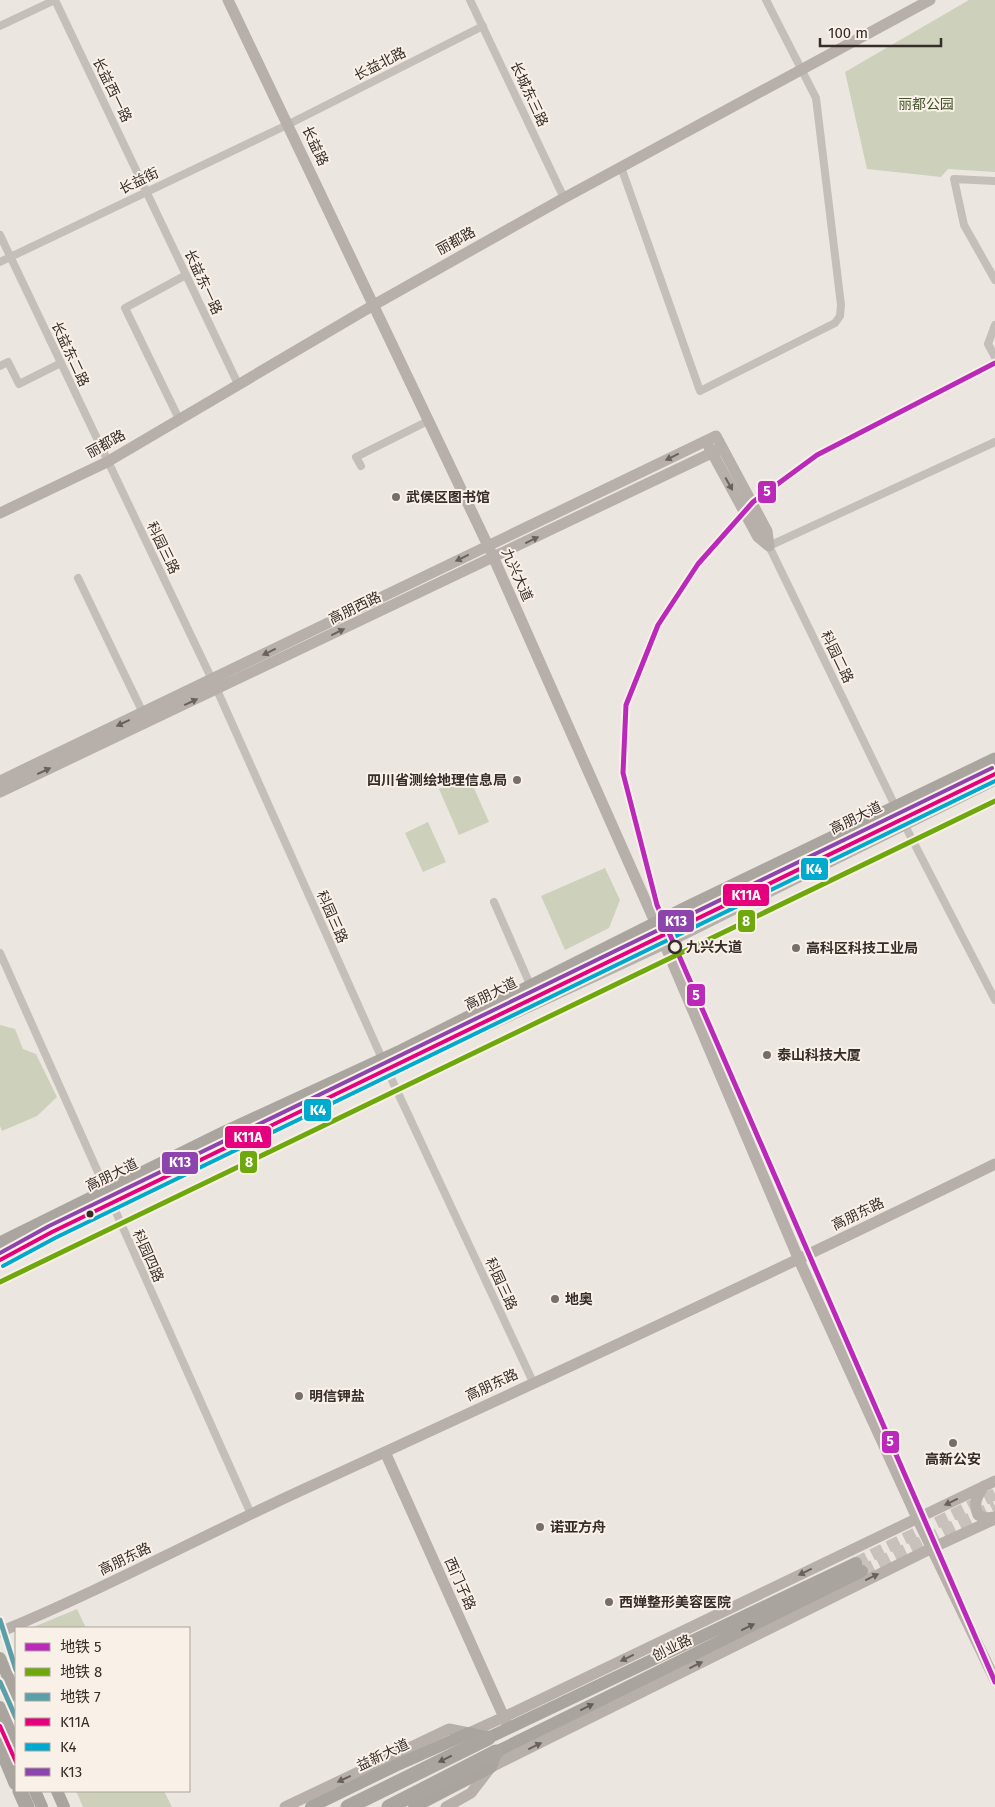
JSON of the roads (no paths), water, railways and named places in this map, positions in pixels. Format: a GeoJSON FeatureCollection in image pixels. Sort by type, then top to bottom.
{"type":"FeatureCollection","features":[{"type":"Feature","properties":{"kind":"highway"},"geometry":{"type":"LineString","coordinates":[[0,1245],[144,1172],[523,992],[686,909],[995,760]]}},
{"type":"Feature","properties":{"kind":"highway"},"geometry":{"type":"LineString","coordinates":[[387,1068],[432,1030],[471,1009],[644,924],[686,909]]}},
{"type":"Feature","properties":{"kind":"highway"},"geometry":{"type":"LineString","coordinates":[[348,1807],[488,1738]]}},
{"type":"Feature","properties":{"kind":"highway"},"geometry":{"type":"LineString","coordinates":[[0,1745],[15,1781]]}},
{"type":"Feature","properties":{"kind":"highway"},"geometry":{"type":"LineString","coordinates":[[390,1807],[412,1802],[496,1752]]}},
{"type":"Feature","properties":{"kind":"highway"},"geometry":{"type":"LineString","coordinates":[[20,1792],[27,1807]]}},
{"type":"Feature","properties":{"kind":"main road","name":"创业路"},"geometry":{"type":"LineString","coordinates":[[488,1738],[506,1723],[859,1567],[496,1752]]}},
{"type":"Feature","properties":{"kind":"main road"},"geometry":{"type":"LineString","coordinates":[[0,1658],[15,1694]]}},
{"type":"Feature","properties":{"kind":"main road"},"geometry":{"type":"LineString","coordinates":[[0,1707],[15,1744]]}},
{"type":"Feature","properties":{"kind":"main road"},"geometry":{"type":"LineString","coordinates":[[469,1733],[488,1738]]}},
{"type":"Feature","properties":{"kind":"main road","name":"益新大道"},"geometry":{"type":"LineString","coordinates":[[311,1807],[395,1766],[469,1733]]}},
{"type":"Feature","properties":{"kind":"main road"},"geometry":{"type":"LineString","coordinates":[[412,1802],[491,1768],[496,1752]]}},
{"type":"Feature","properties":{"kind":"main road"},"geometry":{"type":"LineString","coordinates":[[35,1792],[42,1807]]}},
{"type":"Feature","properties":{"kind":"main road"},"geometry":{"type":"LineString","coordinates":[[57,1792],[64,1807]]}},
{"type":"Feature","properties":{"kind":"street"},"geometry":{"type":"LineString","coordinates":[[0,26],[55,0]]}},
{"type":"Feature","properties":{"kind":"street","name":"长益西一路"},"geometry":{"type":"LineString","coordinates":[[55,0],[147,191]]}},
{"type":"Feature","properties":{"kind":"street","name":"长益路"},"geometry":{"type":"LineString","coordinates":[[228,0],[289,124],[372,306]]}},
{"type":"Feature","properties":{"kind":"street","name":"长城东三路"},"geometry":{"type":"LineString","coordinates":[[470,0],[564,198]]}},
{"type":"Feature","properties":{"kind":"street"},"geometry":{"type":"LineString","coordinates":[[621,167],[700,391],[836,323],[840,316],[841,304],[816,98],[766,0]]}},
{"type":"Feature","properties":{"kind":"street","name":"丽都路"},"geometry":{"type":"LineString","coordinates":[[0,513],[107,462],[372,306],[564,198],[930,0]]}},
{"type":"Feature","properties":{"kind":"street","name":"长益北路"},"geometry":{"type":"LineString","coordinates":[[289,124],[483,26]]}},
{"type":"Feature","properties":{"kind":"street","name":"长益街"},"geometry":{"type":"LineString","coordinates":[[0,262],[289,124]]}},
{"type":"Feature","properties":{"kind":"street"},"geometry":{"type":"LineString","coordinates":[[995,181],[954,179],[964,225],[995,280]]}},
{"type":"Feature","properties":{"kind":"street","name":"长益东一路"},"geometry":{"type":"LineString","coordinates":[[147,191],[238,384]]}},
{"type":"Feature","properties":{"kind":"street","name":"长益东二路"},"geometry":{"type":"LineString","coordinates":[[0,235],[107,462]]}},
{"type":"Feature","properties":{"kind":"street"},"geometry":{"type":"LineString","coordinates":[[179,419],[125,308],[186,275]]}},
{"type":"Feature","properties":{"kind":"street","name":"九兴大道"},"geometry":{"type":"LineString","coordinates":[[372,306],[494,558],[659,931],[799,1260],[917,1518],[995,1680]]}},
{"type":"Feature","properties":{"kind":"street"},"geometry":{"type":"LineString","coordinates":[[995,325],[988,344],[995,358]]}},
{"type":"Feature","properties":{"kind":"street"},"geometry":{"type":"LineString","coordinates":[[0,366],[8,362],[19,384],[61,364]]}},
{"type":"Feature","properties":{"kind":"street"},"geometry":{"type":"LineString","coordinates":[[361,466],[356,457],[428,420]]}},
{"type":"Feature","properties":{"kind":"street","name":"高朋西路"},"geometry":{"type":"LineString","coordinates":[[0,780],[143,713],[214,685],[494,558],[717,451],[711,439],[488,546],[214,685],[0,792]]}},
{"type":"Feature","properties":{"kind":"street"},"geometry":{"type":"LineString","coordinates":[[717,451],[758,537],[769,546],[995,442]]}},
{"type":"Feature","properties":{"kind":"street"},"geometry":{"type":"LineString","coordinates":[[382,444],[386,452]]}},
{"type":"Feature","properties":{"kind":"street","name":"科园三路"},"geometry":{"type":"LineString","coordinates":[[107,462],[214,685],[387,1068],[533,1382]]}},
{"type":"Feature","properties":{"kind":"street","name":"科园二路"},"geometry":{"type":"LineString","coordinates":[[769,546],[902,819],[995,1000]]}},
{"type":"Feature","properties":{"kind":"street"},"geometry":{"type":"LineString","coordinates":[[78,578],[143,713]]}},
{"type":"Feature","properties":{"kind":"street","name":"高朋大道"},"geometry":{"type":"LineString","coordinates":[[0,1245],[106,1194],[664,944],[902,819],[995,767]]}},
{"type":"Feature","properties":{"kind":"street","name":"高朋大道"},"geometry":{"type":"LineString","coordinates":[[0,1260],[387,1068],[533,990],[902,819],[995,780]]}},
{"type":"Feature","properties":{"kind":"street"},"geometry":{"type":"LineString","coordinates":[[494,902],[533,990]]}},
{"type":"Feature","properties":{"kind":"street","name":"科园四路"},"geometry":{"type":"LineString","coordinates":[[0,953],[250,1514]]}},
{"type":"Feature","properties":{"kind":"street","name":"高朋东路"},"geometry":{"type":"LineString","coordinates":[[0,1632],[70,1603],[250,1514],[799,1260],[995,1164]]}},
{"type":"Feature","properties":{"kind":"street","name":"西门子路"},"geometry":{"type":"LineString","coordinates":[[385,1452],[506,1723]]}},
{"type":"Feature","properties":{"kind":"street"},"geometry":{"type":"LineString","coordinates":[[285,1807],[449,1729],[469,1733],[506,1723],[995,1481]]}},
{"type":"Feature","properties":{"kind":"street"},"geometry":{"type":"LineString","coordinates":[[984,1486],[976,1497],[975,1508],[978,1515],[986,1518],[995,1518]]}},
{"type":"Feature","properties":{"kind":"street"},"geometry":{"type":"LineString","coordinates":[[446,1807],[471,1793],[491,1768],[995,1518]]}},
{"type":"Feature","properties":{"kind":"tunnel"},"geometry":{"type":"LineString","coordinates":[[856,1563],[995,1494]]}},
{"type":"Feature","properties":{"kind":"tunnel"},"geometry":{"type":"LineString","coordinates":[[862,1571],[995,1506]]}},
{"type":"Feature","properties":{"kind":"metro line","name":"5"},"geometry":{"type":"LineString","coordinates":[[995,363],[817,455],[753,502],[698,564],[658,625],[626,705],[623,773],[657,905],[995,1682]]}},
{"type":"Feature","properties":{"kind":"metro line","name":"8"},"geometry":{"type":"LineString","coordinates":[[0,1282],[995,801]]}},
{"type":"Feature","properties":{"kind":"metro line","name":"7"},"geometry":{"type":"LineString","coordinates":[[0,1620],[15,1667]]}},
{"type":"Feature","properties":{"kind":"metro line","name":"7"},"geometry":{"type":"LineString","coordinates":[[0,1682],[15,1716]]}},
{"type":"Feature","properties":{"kind":"place","name":"武侯区图书馆"},"geometry":{"type":"Point","coordinates":[396,497]}},
{"type":"Feature","properties":{"kind":"place","name":"四川省测绘地理信息局"},"geometry":{"type":"Point","coordinates":[517,780]}},
{"type":"Feature","properties":{"kind":"place","name":"九兴大道"},"geometry":{"type":"Point","coordinates":[675,947]}},
{"type":"Feature","properties":{"kind":"place","name":"高科区科技工业局"},"geometry":{"type":"Point","coordinates":[796,948]}},
{"type":"Feature","properties":{"kind":"place","name":"泰山科技大厦"},"geometry":{"type":"Point","coordinates":[767,1055]}},
{"type":"Feature","properties":{"kind":"place","name":"地奥"},"geometry":{"type":"Point","coordinates":[555,1299]}},
{"type":"Feature","properties":{"kind":"place","name":"明信钾盐"},"geometry":{"type":"Point","coordinates":[299,1396]}},
{"type":"Feature","properties":{"kind":"place","name":"高新公安"},"geometry":{"type":"Point","coordinates":[953,1443]}},
{"type":"Feature","properties":{"kind":"place","name":"诺亚方舟"},"geometry":{"type":"Point","coordinates":[540,1527]}},
{"type":"Feature","properties":{"kind":"place","name":"西婵整形美容医院"},"geometry":{"type":"Point","coordinates":[609,1602]}},
{"type":"Feature","properties":{"kind":"park label","name":"丽都公园"},"geometry":{"type":"Point","coordinates":[926,104]}}]}
